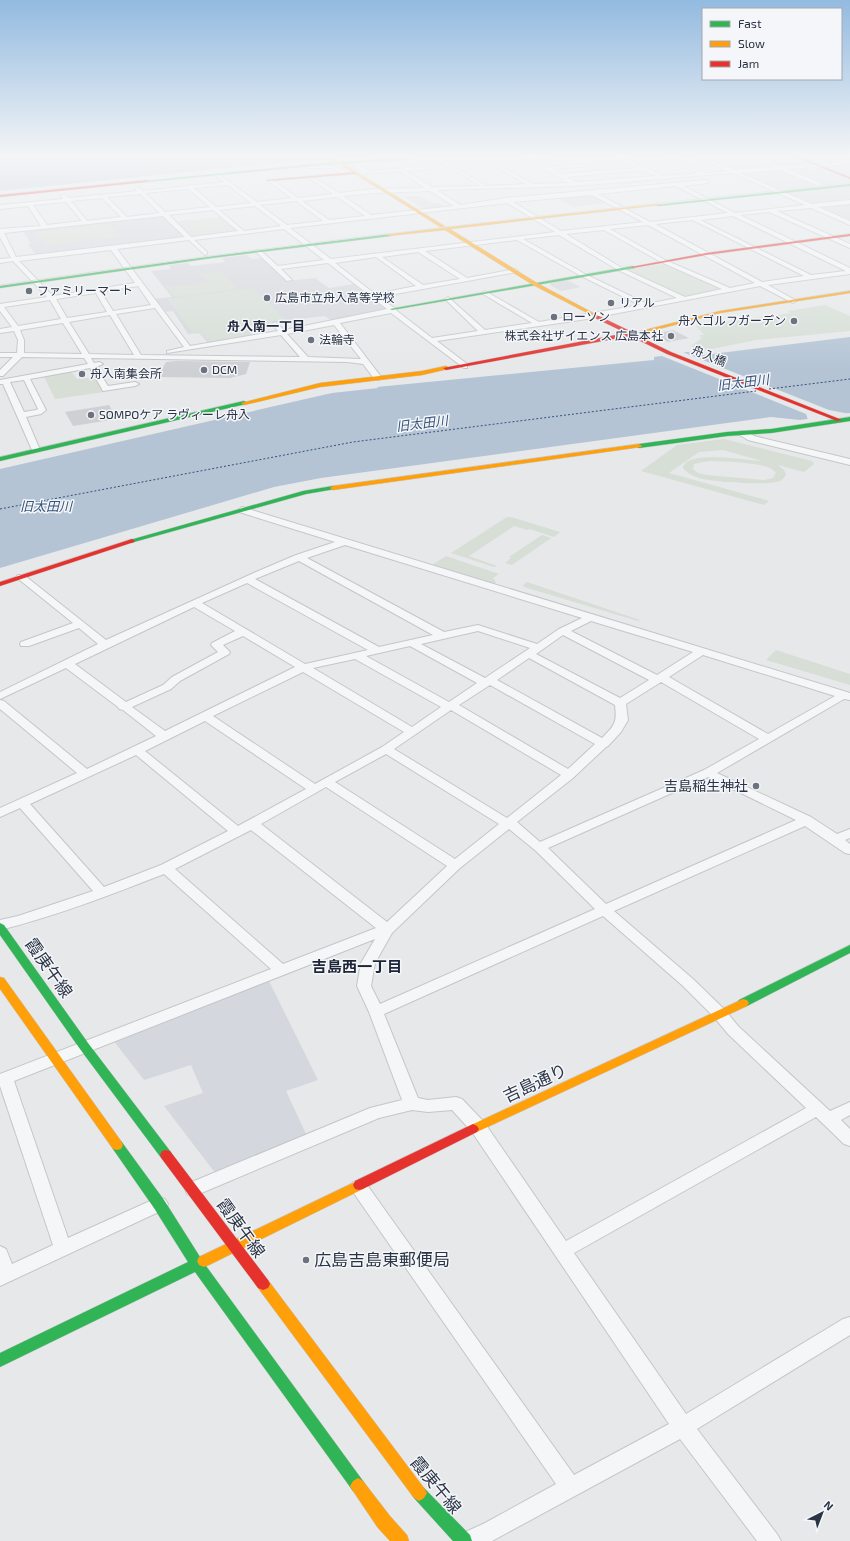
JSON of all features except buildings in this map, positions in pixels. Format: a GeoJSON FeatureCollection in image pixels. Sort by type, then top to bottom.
{"type":"FeatureCollection","features":[{"type":"Feature","properties":{"kind":"street"},"geometry":{"type":"LineString","coordinates":[[38,228],[0,232],[14,259],[52,298],[106,389],[135,384]]}},
{"type":"Feature","properties":{"kind":"street"},"geometry":{"type":"LineString","coordinates":[[179,228],[205,253]]}},
{"type":"Feature","properties":{"kind":"street"},"geometry":{"type":"LineString","coordinates":[[237,228],[242,232]]}},
{"type":"Feature","properties":{"kind":"street"},"geometry":{"type":"LineString","coordinates":[[0,261],[277,228]]}},
{"type":"Feature","properties":{"kind":"street"},"geometry":{"type":"LineString","coordinates":[[286,228],[464,366]]}},
{"type":"Feature","properties":{"kind":"street"},"geometry":{"type":"LineString","coordinates":[[0,282],[33,279],[205,253],[306,243],[426,228]]}},
{"type":"Feature","properties":{"kind":"street","name":"舟入橋"},"geometry":{"type":"LineString","coordinates":[[444,228],[536,284],[668,353],[830,417],[845,420],[850,424]]}},
{"type":"Feature","properties":{"kind":"street"},"geometry":{"type":"LineString","coordinates":[[552,228],[620,269],[685,299]]}},
{"type":"Feature","properties":{"kind":"street"},"geometry":{"type":"LineString","coordinates":[[276,268],[604,228],[663,261],[729,290]]}},
{"type":"Feature","properties":{"kind":"street"},"geometry":{"type":"LineString","coordinates":[[656,228],[792,301]]}},
{"type":"Feature","properties":{"kind":"street"},"geometry":{"type":"LineString","coordinates":[[711,228],[810,277]]}},
{"type":"Feature","properties":{"kind":"street"},"geometry":{"type":"LineString","coordinates":[[764,228],[850,271]]}},
{"type":"Feature","properties":{"kind":"street"},"geometry":{"type":"LineString","coordinates":[[809,228],[850,246]]}},
{"type":"Feature","properties":{"kind":"street"},"geometry":{"type":"LineString","coordinates":[[149,357],[188,348],[283,332],[448,299],[663,261],[850,235]]}},
{"type":"Feature","properties":{"kind":"street"},"geometry":{"type":"LineString","coordinates":[[517,238],[583,276],[647,306]]}},
{"type":"Feature","properties":{"kind":"street"},"geometry":{"type":"LineString","coordinates":[[126,265],[258,251],[306,243]]}},
{"type":"Feature","properties":{"kind":"street"},"geometry":{"type":"LineString","coordinates":[[114,248],[141,284],[155,306],[157,306],[188,348]]}},
{"type":"Feature","properties":{"kind":"street"},"geometry":{"type":"LineString","coordinates":[[420,250],[465,279]]}},
{"type":"Feature","properties":{"kind":"street"},"geometry":{"type":"LineString","coordinates":[[258,251],[289,280]]}},
{"type":"Feature","properties":{"kind":"street"},"geometry":{"type":"LineString","coordinates":[[376,256],[421,287]]}},
{"type":"Feature","properties":{"kind":"street"},"geometry":{"type":"LineString","coordinates":[[373,296],[515,271]]}},
{"type":"Feature","properties":{"kind":"street"},"geometry":{"type":"LineString","coordinates":[[432,340],[595,315],[761,284],[850,271]]}},
{"type":"Feature","properties":{"kind":"street"},"geometry":{"type":"LineString","coordinates":[[0,287],[33,279]]}},
{"type":"Feature","properties":{"kind":"street"},"geometry":{"type":"LineString","coordinates":[[0,374],[20,355],[21,340],[16,328],[0,306],[141,284]]}},
{"type":"Feature","properties":{"kind":"street"},"geometry":{"type":"LineString","coordinates":[[97,290],[139,357]]}},
{"type":"Feature","properties":{"kind":"street"},"geometry":{"type":"LineString","coordinates":[[0,458],[320,385],[408,375],[464,366],[502,357],[567,347],[631,334],[720,312],[850,292]]}},
{"type":"Feature","properties":{"kind":"street"},"geometry":{"type":"LineString","coordinates":[[485,293],[538,324]]}},
{"type":"Feature","properties":{"kind":"street"},"geometry":{"type":"LineString","coordinates":[[448,299],[483,332]]}},
{"type":"Feature","properties":{"kind":"street"},"geometry":{"type":"LineString","coordinates":[[0,331],[155,306]]}},
{"type":"Feature","properties":{"kind":"street"},"geometry":{"type":"LineString","coordinates":[[335,322],[378,378]]}},
{"type":"Feature","properties":{"kind":"street"},"geometry":{"type":"LineString","coordinates":[[275,324],[304,356],[304,359]]}},
{"type":"Feature","properties":{"kind":"street"},"geometry":{"type":"LineString","coordinates":[[0,355],[304,359],[365,362]]}},
{"type":"Feature","properties":{"kind":"street"},"geometry":{"type":"LineString","coordinates":[[36,450],[21,415],[3,381],[139,357]]}},
{"type":"Feature","properties":{"kind":"street"},"geometry":{"type":"LineString","coordinates":[[21,415],[42,410],[26,377]]}},
{"type":"Feature","properties":{"kind":"street"},"geometry":{"type":"LineString","coordinates":[[0,584],[146,537],[304,492],[845,420]]}},
{"type":"Feature","properties":{"kind":"street"},"geometry":{"type":"LineString","coordinates":[[743,433],[751,438],[850,462]]}},
{"type":"Feature","properties":{"kind":"street"},"geometry":{"type":"LineString","coordinates":[[242,510],[700,652],[846,695]]}},
{"type":"Feature","properties":{"kind":"street"},"geometry":{"type":"LineString","coordinates":[[0,696],[105,644],[248,579],[299,557],[343,542]]}},
{"type":"Feature","properties":{"kind":"street"},"geometry":{"type":"LineString","coordinates":[[299,557],[443,636]]}},
{"type":"Feature","properties":{"kind":"street"},"geometry":{"type":"LineString","coordinates":[[20,577],[105,644]]}},
{"type":"Feature","properties":{"kind":"street"},"geometry":{"type":"LineString","coordinates":[[248,579],[378,651]]}},
{"type":"Feature","properties":{"kind":"street"},"geometry":{"type":"LineString","coordinates":[[195,603],[304,666],[412,732]]}},
{"type":"Feature","properties":{"kind":"street"},"geometry":{"type":"LineString","coordinates":[[0,926],[102,893],[166,868],[252,824],[386,749],[563,631],[589,618]]}},
{"type":"Feature","properties":{"kind":"street"},"geometry":{"type":"LineString","coordinates":[[25,644],[80,624]]}},
{"type":"Feature","properties":{"kind":"street"},"geometry":{"type":"LineString","coordinates":[[0,813],[137,750],[304,666],[358,656],[478,628],[533,651],[620,703]]}},
{"type":"Feature","properties":{"kind":"street"},"geometry":{"type":"LineString","coordinates":[[123,707],[167,687],[176,679],[226,652],[216,645],[244,631]]}},
{"type":"Feature","properties":{"kind":"street"},"geometry":{"type":"LineString","coordinates":[[563,631],[658,678],[768,739]]}},
{"type":"Feature","properties":{"kind":"street"},"geometry":{"type":"LineString","coordinates":[[411,643],[487,681],[604,744]]}},
{"type":"Feature","properties":{"kind":"street"},"geometry":{"type":"LineString","coordinates":[[620,703],[700,652]]}},
{"type":"Feature","properties":{"kind":"street"},"geometry":{"type":"LineString","coordinates":[[358,656],[451,706],[569,775]]}},
{"type":"Feature","properties":{"kind":"street"},"geometry":{"type":"LineString","coordinates":[[67,664],[164,736]]}},
{"type":"Feature","properties":{"kind":"street"},"geometry":{"type":"LineString","coordinates":[[539,847],[708,773],[846,695]]}},
{"type":"Feature","properties":{"kind":"street"},"geometry":{"type":"LineString","coordinates":[[0,703],[86,774]]}},
{"type":"Feature","properties":{"kind":"street"},"geometry":{"type":"LineString","coordinates":[[412,1104],[376,1012],[364,986],[368,963],[387,930],[455,865],[569,775],[618,730],[622,720],[620,703]]}},
{"type":"Feature","properties":{"kind":"street"},"geometry":{"type":"LineString","coordinates":[[205,716],[315,789]]}},
{"type":"Feature","properties":{"kind":"street"},"geometry":{"type":"LineString","coordinates":[[386,749],[507,823],[514,825],[604,910],[721,1014],[733,1030],[850,1139]]}},
{"type":"Feature","properties":{"kind":"street"},"geometry":{"type":"LineString","coordinates":[[137,750],[236,831]]}},
{"type":"Feature","properties":{"kind":"street"},"geometry":{"type":"LineString","coordinates":[[708,773],[806,820],[836,839],[850,850]]}},
{"type":"Feature","properties":{"kind":"street"},"geometry":{"type":"LineString","coordinates":[[326,782],[455,865]]}},
{"type":"Feature","properties":{"kind":"street"},"geometry":{"type":"LineString","coordinates":[[22,803],[102,893]]}},
{"type":"Feature","properties":{"kind":"street"},"geometry":{"type":"LineString","coordinates":[[376,1012],[806,820]]}},
{"type":"Feature","properties":{"kind":"street"},"geometry":{"type":"LineString","coordinates":[[252,824],[387,930]]}},
{"type":"Feature","properties":{"kind":"street"},"geometry":{"type":"LineString","coordinates":[[836,839],[850,833]]}},
{"type":"Feature","properties":{"kind":"street"},"geometry":{"type":"LineString","coordinates":[[166,868],[282,971]]}},
{"type":"Feature","properties":{"kind":"street","name":"霞庚午線"},"geometry":{"type":"LineString","coordinates":[[0,926],[84,1046],[193,1189],[420,1494],[464,1541]]}},
{"type":"Feature","properties":{"kind":"street"},"geometry":{"type":"LineString","coordinates":[[63,1250],[2,1079],[387,930]]}},
{"type":"Feature","properties":{"kind":"street","name":"吉島通り"},"geometry":{"type":"LineString","coordinates":[[0,1360],[359,1187],[478,1127],[766,993],[850,949]]}},
{"type":"Feature","properties":{"kind":"street"},"geometry":{"type":"LineString","coordinates":[[0,981],[159,1204],[197,1264],[384,1522],[401,1541]]}},
{"type":"Feature","properties":{"kind":"street"},"geometry":{"type":"LineString","coordinates":[[193,1189],[376,1112],[412,1104],[428,1106],[456,1103],[478,1127],[683,1427],[770,1541]]}},
{"type":"Feature","properties":{"kind":"street"},"geometry":{"type":"LineString","coordinates":[[563,1251],[824,1114],[850,1108]]}},
{"type":"Feature","properties":{"kind":"street"},"geometry":{"type":"LineString","coordinates":[[359,1187],[570,1486]]}},
{"type":"Feature","properties":{"kind":"street"},"geometry":{"type":"LineString","coordinates":[[0,1254],[3,1277],[159,1204]]}},
{"type":"Feature","properties":{"kind":"street"},"geometry":{"type":"LineString","coordinates":[[468,1541],[492,1530],[570,1486],[683,1427],[850,1326]]}},
{"type":"Feature","properties":{"kind":"shaded area"},"geometry":{"type":"Polygon","coordinates":[[[43,228],[177,228],[187,237],[36,255],[28,244],[31,243],[22,230],[43,228]]]}},
{"type":"Feature","properties":{"kind":"shaded area"},"geometry":{"type":"Polygon","coordinates":[[[73,228],[112,228],[120,237],[44,245],[36,232],[73,228]]]}},
{"type":"Feature","properties":{"kind":"shaded area"},"geometry":{"type":"Polygon","coordinates":[[[181,228],[234,228],[238,231],[191,237],[181,228]]]}},
{"type":"Feature","properties":{"kind":"shaded area","name":"広島市立舟入高等学校"},"geometry":{"type":"Polygon","coordinates":[[[246,255],[252,259],[262,258],[287,281],[315,278],[329,288],[354,284],[387,310],[333,321],[324,316],[269,323],[272,327],[262,329],[258,325],[246,326],[252,335],[208,343],[199,333],[188,334],[173,311],[166,312],[160,304],[156,304],[153,299],[172,297],[151,271],[171,269],[169,265],[188,263],[191,266],[225,262],[222,258],[246,255]]]}},
{"type":"Feature","properties":{"kind":"shaded area"},"geometry":{"type":"Polygon","coordinates":[[[664,264],[721,288],[720,290],[683,296],[627,271],[628,269],[664,264]]]}},
{"type":"Feature","properties":{"kind":"shaded area"},"geometry":{"type":"Polygon","coordinates":[[[220,271],[238,289],[175,297],[166,287],[209,283],[200,274],[220,271]]]}},
{"type":"Feature","properties":{"kind":"shaded area"},"geometry":{"type":"Polygon","coordinates":[[[567,280],[581,287],[561,291],[550,285],[551,283],[567,280]]]}},
{"type":"Feature","properties":{"kind":"shaded area"},"geometry":{"type":"Polygon","coordinates":[[[253,288],[286,320],[243,326],[251,335],[209,342],[199,332],[193,333],[167,299],[253,288]]]}},
{"type":"Feature","properties":{"kind":"shaded area","name":"舟入ゴルフガーデン"},"geometry":{"type":"Polygon","coordinates":[[[825,305],[850,316],[850,331],[756,340],[707,350],[696,349],[691,346],[702,338],[699,335],[704,335],[696,326],[791,313],[788,311],[825,305]]]}},
{"type":"Feature","properties":{"kind":"shaded area"},"geometry":{"type":"Polygon","coordinates":[[[70,370],[77,379],[95,377],[104,392],[55,399],[43,375],[70,370]]]}},
{"type":"Feature","properties":{"kind":"shaded area"},"geometry":{"type":"Polygon","coordinates":[[[724,439],[812,461],[814,464],[804,472],[778,465],[786,474],[784,477],[780,481],[764,483],[740,483],[699,478],[683,468],[686,462],[705,457],[762,461],[723,450],[699,452],[669,473],[769,501],[764,505],[641,471],[677,445],[724,439]],[[708,461],[694,464],[693,469],[698,473],[706,475],[764,480],[773,478],[776,473],[772,469],[755,464],[708,461]]]}},
{"type":"Feature","properties":{"kind":"shaded area"},"geometry":{"type":"Polygon","coordinates":[[[507,517],[560,532],[554,537],[530,529],[527,530],[514,526],[469,556],[497,566],[494,567],[451,553],[507,517]]]}},
{"type":"Feature","properties":{"kind":"shaded area"},"geometry":{"type":"Polygon","coordinates":[[[542,535],[551,538],[512,565],[505,563],[511,558],[509,557],[542,535]]]}},
{"type":"Feature","properties":{"kind":"shaded area"},"geometry":{"type":"Polygon","coordinates":[[[446,556],[499,574],[493,578],[496,582],[493,585],[433,567],[432,565],[446,556]]]}},
{"type":"Feature","properties":{"kind":"shaded area"},"geometry":{"type":"Polygon","coordinates":[[[527,582],[640,620],[638,621],[524,587],[523,585],[527,582]]]}},
{"type":"Feature","properties":{"kind":"shaded area"},"geometry":{"type":"Polygon","coordinates":[[[776,650],[850,674],[850,685],[766,660],[776,650]]]}},
{"type":"Feature","properties":{"kind":"shaded area"},"geometry":{"type":"Polygon","coordinates":[[[268,979],[318,1080],[286,1091],[307,1136],[216,1174],[164,1106],[203,1093],[191,1065],[144,1080],[113,1040],[268,979]]]}},
{"type":"Feature","properties":{"kind":"water","name":"旧太田川"},"geometry":{"type":"Polygon","coordinates":[[[850,337],[850,413],[800,420],[771,417],[321,478],[274,487],[0,568],[0,469],[332,393],[378,388],[377,387],[654,360],[654,357],[687,352],[704,355],[850,337]]]}},
{"type":"Feature","properties":{"kind":"pier"},"geometry":{"type":"Polygon","coordinates":[[[680,351],[829,410],[850,414],[808,420],[806,414],[657,354],[680,351]]]}},
{"type":"Feature","properties":{"kind":"ferry route"},"geometry":{"type":"LineString","coordinates":[[769,389],[850,379]]}},
{"type":"Feature","properties":{"kind":"ferry route"},"geometry":{"type":"LineString","coordinates":[[0,509],[353,442],[756,391]]}},
{"type":"Feature","properties":{"kind":"tram line"},"geometry":{"type":"LineString","coordinates":[[0,285],[318,242],[443,228]]}},
{"type":"Feature","properties":{"kind":"traffic: fast"},"geometry":{"type":"LineString","coordinates":[[0,287],[212,257],[389,235]]}},
{"type":"Feature","properties":{"kind":"traffic: fast"},"geometry":{"type":"LineString","coordinates":[[392,309],[633,267]]}},
{"type":"Feature","properties":{"kind":"traffic: fast"},"geometry":{"type":"LineString","coordinates":[[0,459],[244,403]]}},
{"type":"Feature","properties":{"kind":"traffic: fast"},"geometry":{"type":"LineString","coordinates":[[639,446],[727,434],[771,431],[850,419]]}},
{"type":"Feature","properties":{"kind":"traffic: fast"},"geometry":{"type":"LineString","coordinates":[[132,541],[305,492],[333,488]]}},
{"type":"Feature","properties":{"kind":"traffic: fast"},"geometry":{"type":"LineString","coordinates":[[0,927],[84,1046],[166,1155]]}},
{"type":"Feature","properties":{"kind":"traffic: fast"},"geometry":{"type":"LineString","coordinates":[[743,1003],[850,949]]}},
{"type":"Feature","properties":{"kind":"traffic: fast"},"geometry":{"type":"LineString","coordinates":[[117,1145],[159,1204],[197,1264],[358,1486]]}},
{"type":"Feature","properties":{"kind":"traffic: fast"},"geometry":{"type":"LineString","coordinates":[[0,1360],[204,1261]]}},
{"type":"Feature","properties":{"kind":"traffic: fast"},"geometry":{"type":"LineString","coordinates":[[419,1493],[464,1541]]}},
{"type":"Feature","properties":{"kind":"traffic: slow"},"geometry":{"type":"LineString","coordinates":[[445,228],[535,284],[597,317]]}},
{"type":"Feature","properties":{"kind":"traffic: slow"},"geometry":{"type":"LineString","coordinates":[[389,235],[453,228]]}},
{"type":"Feature","properties":{"kind":"traffic: slow"},"geometry":{"type":"LineString","coordinates":[[636,333],[720,312],[850,292]]}},
{"type":"Feature","properties":{"kind":"traffic: slow"},"geometry":{"type":"LineString","coordinates":[[244,403],[320,385],[422,373],[446,368]]}},
{"type":"Feature","properties":{"kind":"traffic: slow"},"geometry":{"type":"LineString","coordinates":[[333,488],[639,446]]}},
{"type":"Feature","properties":{"kind":"traffic: slow"},"geometry":{"type":"LineString","coordinates":[[0,981],[117,1145]]}},
{"type":"Feature","properties":{"kind":"traffic: slow"},"geometry":{"type":"LineString","coordinates":[[473,1129],[743,1003]]}},
{"type":"Feature","properties":{"kind":"traffic: slow"},"geometry":{"type":"LineString","coordinates":[[204,1261],[359,1185]]}},
{"type":"Feature","properties":{"kind":"traffic: slow"},"geometry":{"type":"LineString","coordinates":[[263,1284],[419,1493]]}},
{"type":"Feature","properties":{"kind":"traffic: slow"},"geometry":{"type":"LineString","coordinates":[[358,1486],[384,1522],[401,1541]]}},
{"type":"Feature","properties":{"kind":"traffic: jam"},"geometry":{"type":"LineString","coordinates":[[633,267],[706,254],[850,235]]}},
{"type":"Feature","properties":{"kind":"traffic: jam"},"geometry":{"type":"LineString","coordinates":[[597,317],[669,353],[839,420]]}},
{"type":"Feature","properties":{"kind":"traffic: jam"},"geometry":{"type":"LineString","coordinates":[[446,368],[636,333]]}},
{"type":"Feature","properties":{"kind":"traffic: jam"},"geometry":{"type":"LineString","coordinates":[[0,584],[132,541]]}},
{"type":"Feature","properties":{"kind":"traffic: jam"},"geometry":{"type":"LineString","coordinates":[[359,1185],[473,1129]]}},
{"type":"Feature","properties":{"kind":"traffic: jam"},"geometry":{"type":"LineString","coordinates":[[166,1155],[263,1284]]}},
{"type":"Feature","properties":{"kind":"place","name":"ファミリーマート"},"geometry":{"type":"Point","coordinates":[29,291]}},
{"type":"Feature","properties":{"kind":"place","name":"広島市立舟入高等学校"},"geometry":{"type":"Point","coordinates":[267,298]}},
{"type":"Feature","properties":{"kind":"place","name":"リアル"},"geometry":{"type":"Point","coordinates":[611,303]}},
{"type":"Feature","properties":{"kind":"place","name":"ローソン"},"geometry":{"type":"Point","coordinates":[554,317]}},
{"type":"Feature","properties":{"kind":"place","name":"舟入ゴルフガーデン"},"geometry":{"type":"Point","coordinates":[794,321]}},
{"type":"Feature","properties":{"kind":"place","name":"株式会社ザイエンス 広島本社"},"geometry":{"type":"Point","coordinates":[671,336]}},
{"type":"Feature","properties":{"kind":"place","name":"法輪寺"},"geometry":{"type":"Point","coordinates":[311,340]}},
{"type":"Feature","properties":{"kind":"place","name":"DCM"},"geometry":{"type":"Point","coordinates":[204,370]}},
{"type":"Feature","properties":{"kind":"place","name":"舟入南集会所"},"geometry":{"type":"Point","coordinates":[82,374]}},
{"type":"Feature","properties":{"kind":"place","name":"SOMPOケア ラヴィーレ舟入"},"geometry":{"type":"Point","coordinates":[91,415]}},
{"type":"Feature","properties":{"kind":"place","name":"吉島稲生神社"},"geometry":{"type":"Point","coordinates":[756,786]}},
{"type":"Feature","properties":{"kind":"place","name":"広島吉島東郵便局"},"geometry":{"type":"Point","coordinates":[306,1260]}},
{"type":"Feature","properties":{"kind":"district","name":"舟入南一丁目"},"geometry":{"type":"Point","coordinates":[266,326]}},
{"type":"Feature","properties":{"kind":"district","name":"吉島西一丁目"},"geometry":{"type":"Point","coordinates":[357,967]}}]}
